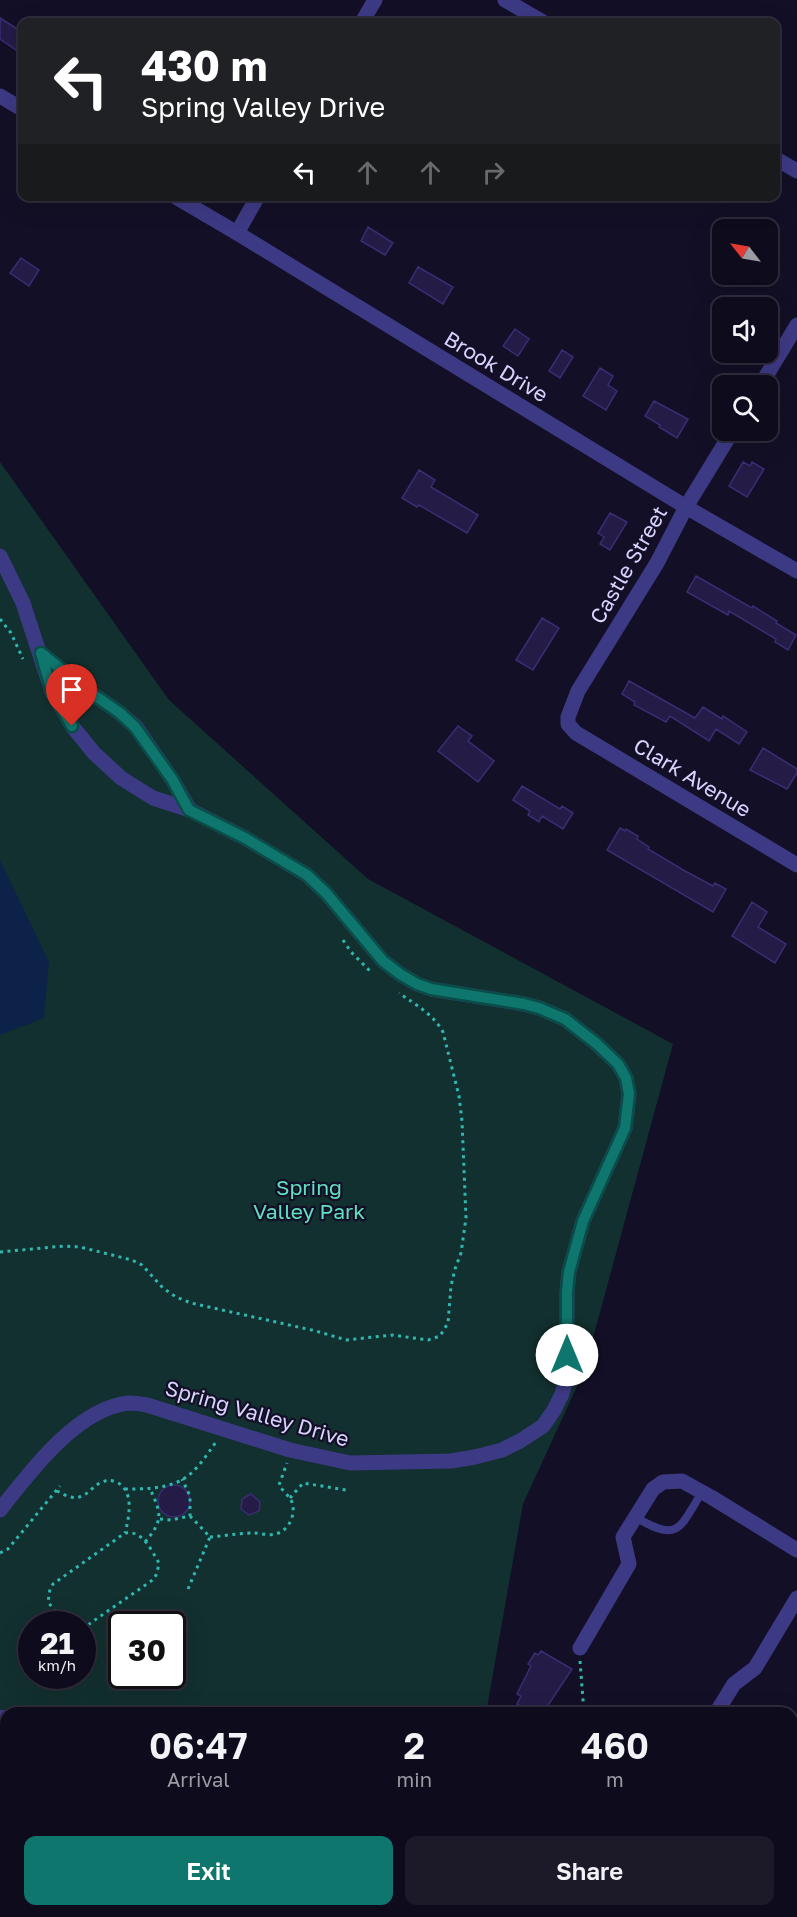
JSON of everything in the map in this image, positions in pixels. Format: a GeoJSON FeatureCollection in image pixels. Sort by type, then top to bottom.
{"type":"FeatureCollection","features":[{"type":"Feature","properties":{"kind":"street"},"geometry":{"type":"LineString","coordinates":[[364,18],[375,0]]}},
{"type":"Feature","properties":{"kind":"street"},"geometry":{"type":"LineString","coordinates":[[505,0],[536,18]]}},
{"type":"Feature","properties":{"kind":"street"},"geometry":{"type":"LineString","coordinates":[[0,96],[18,107]]}},
{"type":"Feature","properties":{"kind":"street"},"geometry":{"type":"LineString","coordinates":[[780,161],[797,171]]}},
{"type":"Feature","properties":{"kind":"street","name":"Brook Drive"},"geometry":{"type":"LineString","coordinates":[[183,201],[686,507],[797,571]]}},
{"type":"Feature","properties":{"kind":"street"},"geometry":{"type":"LineString","coordinates":[[237,233],[255,201]]}},
{"type":"Feature","properties":{"kind":"street"},"geometry":{"type":"LineString","coordinates":[[767,375],[797,325]]}},
{"type":"Feature","properties":{"kind":"street","name":"Castle Street"},"geometry":{"type":"LineString","coordinates":[[568,724],[568,717],[578,691],[657,563],[686,507],[726,441]]}},
{"type":"Feature","properties":{"kind":"street","name":"Spring Valley Drive"},"geometry":{"type":"LineString","coordinates":[[0,556],[23,603],[52,692],[72,726],[94,753],[121,778],[153,798],[189,810],[245,838],[307,875],[326,893],[383,961],[417,984],[431,989],[524,1004],[565,1019],[618,1064],[626,1078],[629,1094],[625,1128],[583,1221],[575,1248],[567,1292],[567,1376],[562,1394],[543,1426],[502,1450],[475,1458],[451,1461],[350,1463],[290,1450],[147,1404],[128,1403],[91,1416],[61,1440],[0,1510]]}},
{"type":"Feature","properties":{"kind":"street"},"geometry":{"type":"LineString","coordinates":[[41,653],[135,727],[167,771],[189,810]]}},
{"type":"Feature","properties":{"kind":"street","name":"Clark Avenue"},"geometry":{"type":"LineString","coordinates":[[568,724],[576,733],[797,865]]}},
{"type":"Feature","properties":{"kind":"street"},"geometry":{"type":"LineString","coordinates":[[580,1648],[629,1564],[623,1537],[653,1489],[663,1482],[682,1481],[797,1550]]}},
{"type":"Feature","properties":{"kind":"street"},"geometry":{"type":"LineString","coordinates":[[720,1707],[734,1684],[755,1668],[797,1598]]}},
{"type":"Feature","properties":{"kind":"lane"},"geometry":{"type":"LineString","coordinates":[[638,1512],[663,1531],[675,1530],[684,1521],[702,1492]]}},
{"type":"Feature","properties":{"kind":"path"},"geometry":{"type":"LineString","coordinates":[[0,619],[11,633],[25,662]]}},
{"type":"Feature","properties":{"kind":"path"},"geometry":{"type":"LineString","coordinates":[[342,938],[351,952],[373,973]]}},
{"type":"Feature","properties":{"kind":"path"},"geometry":{"type":"LineString","coordinates":[[0,1252],[64,1246],[80,1247],[132,1260],[147,1270],[163,1288],[191,1303],[346,1340],[393,1335],[428,1340],[440,1336],[448,1323],[451,1286],[462,1253],[466,1218],[459,1096],[448,1045],[438,1022],[429,1013],[396,991]]}},
{"type":"Feature","properties":{"kind":"path"},"geometry":{"type":"LineString","coordinates":[[125,1489],[150,1489],[187,1477],[226,1429]]}},
{"type":"Feature","properties":{"kind":"path"},"geometry":{"type":"LineString","coordinates":[[210,1537],[251,1533],[274,1535],[283,1531],[289,1524],[293,1507],[290,1498],[279,1485],[290,1450]]}},
{"type":"Feature","properties":{"kind":"path"},"geometry":{"type":"LineString","coordinates":[[182,1479],[190,1496],[190,1516],[210,1537]]}},
{"type":"Feature","properties":{"kind":"path"},"geometry":{"type":"LineString","coordinates":[[57,1491],[71,1497],[79,1497],[100,1482],[107,1480],[120,1484],[128,1497],[129,1509],[125,1533]]}},
{"type":"Feature","properties":{"kind":"path"},"geometry":{"type":"LineString","coordinates":[[290,1498],[303,1483],[346,1490]]}},
{"type":"Feature","properties":{"kind":"path"},"geometry":{"type":"LineString","coordinates":[[0,1553],[8,1549],[60,1486]]}},
{"type":"Feature","properties":{"kind":"path"},"geometry":{"type":"LineString","coordinates":[[145,1542],[157,1529],[160,1519],[157,1503],[150,1489]]}},
{"type":"Feature","properties":{"kind":"path"},"geometry":{"type":"LineString","coordinates":[[160,1519],[171,1520],[190,1516]]}},
{"type":"Feature","properties":{"kind":"path"},"geometry":{"type":"LineString","coordinates":[[55,1611],[48,1602],[53,1584],[125,1533],[136,1534],[145,1542],[159,1563],[157,1573],[154,1579],[96,1619]]}},
{"type":"Feature","properties":{"kind":"path"},"geometry":{"type":"LineString","coordinates":[[188,1589],[210,1537]]}},
{"type":"Feature","properties":{"kind":"path"},"geometry":{"type":"LineString","coordinates":[[580,1648],[584,1707]]}},
{"type":"Feature","properties":{"kind":"green space","name":"Spring Valley Park"},"geometry":{"type":"Polygon","coordinates":[[[0,462],[169,700],[368,879],[673,1044],[584,1371],[523,1504],[487,1707],[0,1707],[0,462]]]}},
{"type":"Feature","properties":{"kind":"water"},"geometry":{"type":"Polygon","coordinates":[[[0,860],[49,962],[44,1018],[0,1035],[0,860]]]}},
{"type":"Feature","properties":{"kind":"building"},"geometry":{"type":"Polygon","coordinates":[[[0,18],[18,29],[18,51],[0,39],[0,18]]]}},
{"type":"Feature","properties":{"kind":"building"},"geometry":{"type":"Polygon","coordinates":[[[368,227],[393,243],[385,255],[361,241],[368,227]]]}},
{"type":"Feature","properties":{"kind":"building"},"geometry":{"type":"Polygon","coordinates":[[[21,258],[39,270],[29,286],[10,273],[21,258]]]}},
{"type":"Feature","properties":{"kind":"building"},"geometry":{"type":"Polygon","coordinates":[[[418,267],[453,287],[443,304],[409,283],[418,267]]]}},
{"type":"Feature","properties":{"kind":"building"},"geometry":{"type":"Polygon","coordinates":[[[515,329],[529,339],[518,356],[503,346],[515,329]]]}},
{"type":"Feature","properties":{"kind":"building"},"geometry":{"type":"Polygon","coordinates":[[[562,350],[573,357],[560,378],[549,371],[562,350]]]}},
{"type":"Feature","properties":{"kind":"building"},"geometry":{"type":"Polygon","coordinates":[[[600,368],[613,376],[608,385],[617,391],[606,410],[583,396],[600,368]]]}},
{"type":"Feature","properties":{"kind":"building"},"geometry":{"type":"Polygon","coordinates":[[[654,401],[688,419],[677,438],[645,416],[654,401]]]}},
{"type":"Feature","properties":{"kind":"building"},"geometry":{"type":"Polygon","coordinates":[[[743,462],[750,466],[752,462],[764,469],[747,497],[729,486],[743,462]]]}},
{"type":"Feature","properties":{"kind":"building"},"geometry":{"type":"Polygon","coordinates":[[[419,470],[435,480],[431,487],[478,515],[467,533],[419,505],[417,507],[402,498],[419,470]]]}},
{"type":"Feature","properties":{"kind":"building"},"geometry":{"type":"Polygon","coordinates":[[[610,513],[627,522],[610,550],[600,544],[604,537],[598,533],[610,513]]]}},
{"type":"Feature","properties":{"kind":"building"},"geometry":{"type":"Polygon","coordinates":[[[696,576],[752,608],[753,606],[796,635],[788,650],[775,642],[776,639],[729,611],[728,615],[687,592],[696,576]]]}},
{"type":"Feature","properties":{"kind":"building"},"geometry":{"type":"Polygon","coordinates":[[[542,618],[559,628],[533,670],[516,660],[542,618]]]}},
{"type":"Feature","properties":{"kind":"building"},"geometry":{"type":"Polygon","coordinates":[[[629,681],[695,718],[703,707],[722,719],[723,716],[747,732],[739,744],[716,729],[709,741],[670,716],[666,722],[634,705],[635,702],[622,694],[629,681]]]}},
{"type":"Feature","properties":{"kind":"building"},"geometry":{"type":"Polygon","coordinates":[[[458,726],[472,736],[468,741],[494,761],[478,782],[438,751],[458,726]]]}},
{"type":"Feature","properties":{"kind":"building"},"geometry":{"type":"Polygon","coordinates":[[[763,748],[797,769],[787,789],[750,770],[763,748]]]}},
{"type":"Feature","properties":{"kind":"building"},"geometry":{"type":"Polygon","coordinates":[[[522,786],[560,809],[562,806],[573,813],[563,829],[542,816],[539,822],[528,815],[530,811],[513,800],[522,786]]]}},
{"type":"Feature","properties":{"kind":"building"},"geometry":{"type":"Polygon","coordinates":[[[620,828],[638,836],[637,839],[649,847],[648,849],[685,871],[713,886],[715,883],[726,889],[713,912],[607,850],[620,828]]]}},
{"type":"Feature","properties":{"kind":"building"},"geometry":{"type":"Polygon","coordinates":[[[752,902],[767,912],[758,927],[786,944],[775,963],[732,936],[752,902]]]}},
{"type":"Feature","properties":{"kind":"building"},"geometry":{"type":"Polygon","coordinates":[[[174,1485],[185,1490],[190,1501],[185,1512],[174,1517],[163,1512],[158,1501],[163,1490],[174,1485]]]}},
{"type":"Feature","properties":{"kind":"building"},"geometry":{"type":"Polygon","coordinates":[[[251,1494],[260,1502],[259,1511],[249,1515],[241,1509],[242,1499],[251,1494]]]}},
{"type":"Feature","properties":{"kind":"building"},"geometry":{"type":"Polygon","coordinates":[[[541,1651],[572,1669],[547,1707],[522,1707],[517,1704],[521,1696],[517,1694],[531,1666],[528,1664],[535,1653],[538,1655],[541,1651]]]}},
{"type":"Feature","properties":{"kind":"route"},"geometry":{"type":"LineString","coordinates":[[72,726],[52,692],[41,653],[135,727],[172,779],[189,810],[245,838],[307,875],[326,893],[383,961],[400,974],[431,989],[539,1008],[565,1019],[618,1064],[626,1078],[629,1094],[625,1128],[583,1221],[575,1248],[567,1292],[567,1355]]}}]}
